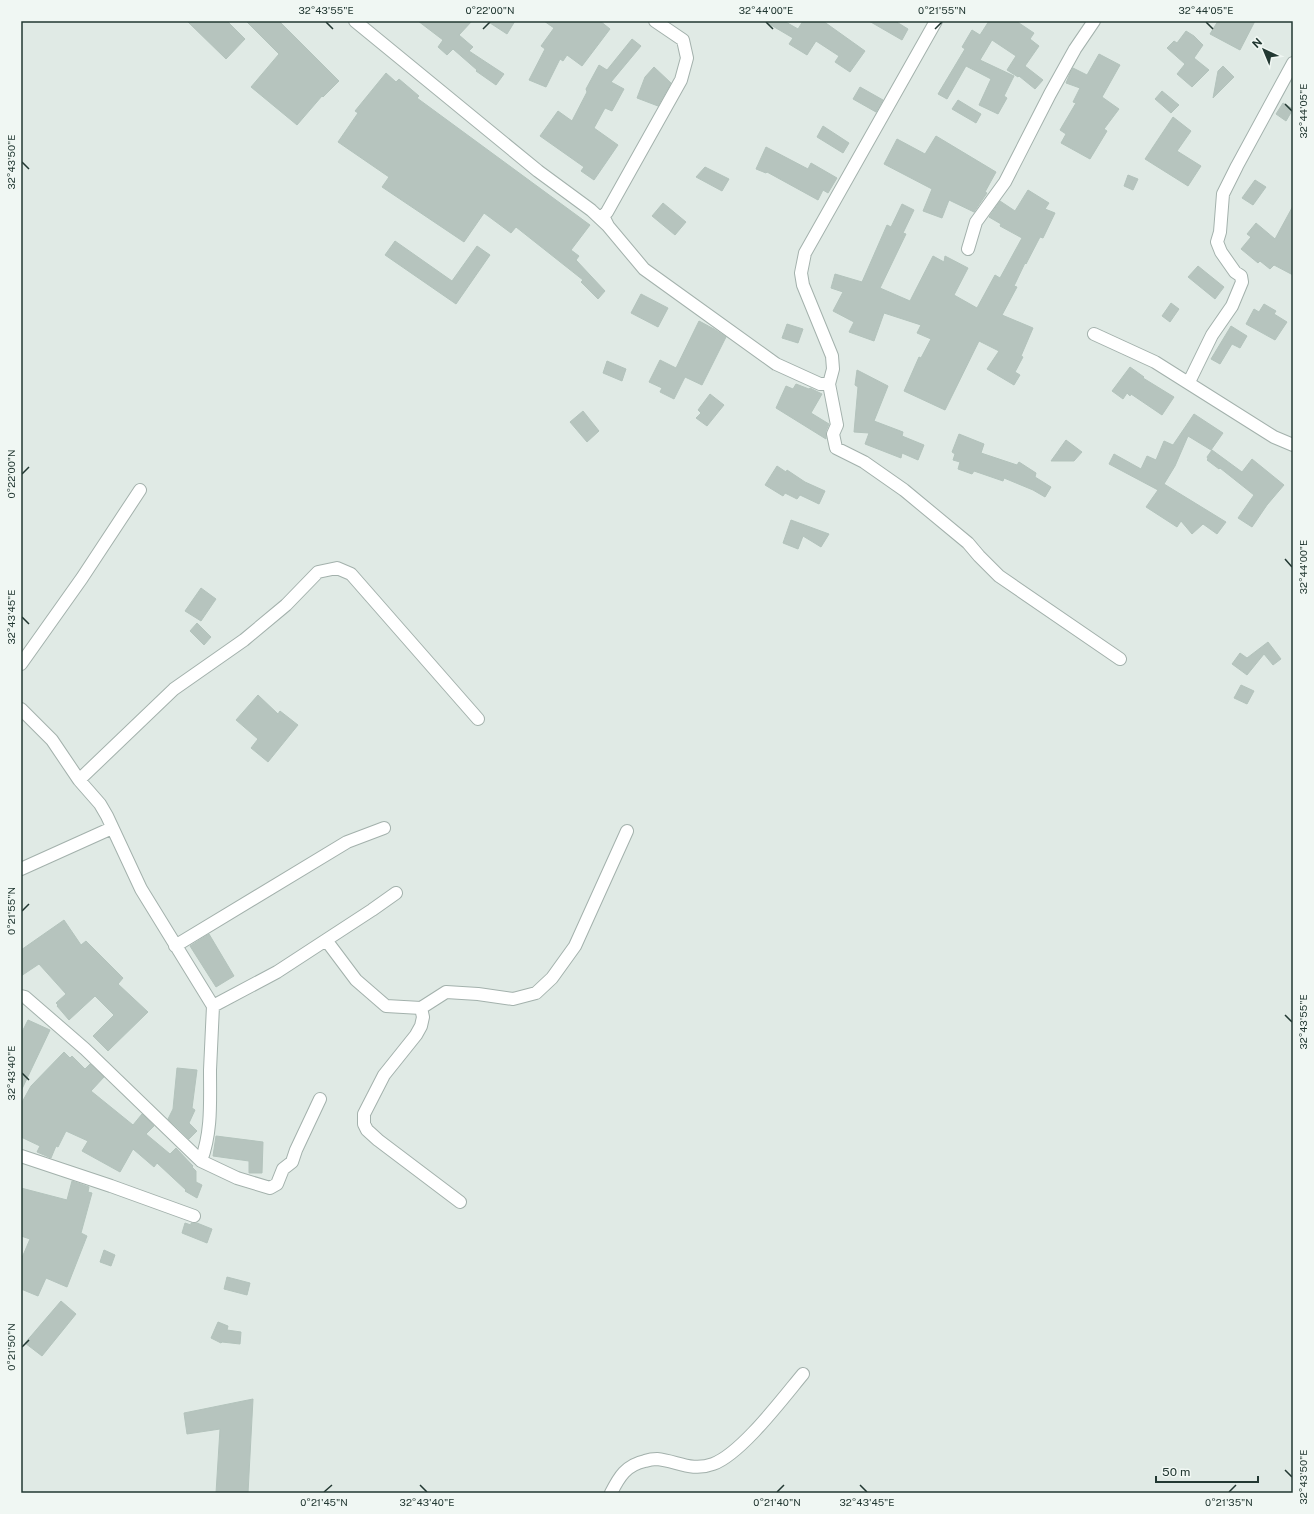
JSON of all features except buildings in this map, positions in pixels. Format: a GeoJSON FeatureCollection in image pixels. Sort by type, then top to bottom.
{"type":"FeatureCollection","features":[{"type":"Feature","properties":{"kind":"street"},"geometry":{"type":"LineString","coordinates":[[355,21],[538,171],[591,210],[608,226],[644,269],[776,364],[820,384],[829,384]]}},
{"type":"Feature","properties":{"kind":"street"},"geometry":{"type":"LineString","coordinates":[[608,226],[603,216],[607,212],[681,80],[687,58],[683,40],[656,21]]}},
{"type":"Feature","properties":{"kind":"street"},"geometry":{"type":"LineString","coordinates":[[936,21],[805,253],[801,273],[803,285],[832,356],[833,369],[829,384],[837,425],[833,434],[836,448],[864,462],[904,490],[968,543],[999,576],[1120,659]]}},
{"type":"Feature","properties":{"kind":"street"},"geometry":{"type":"LineString","coordinates":[[968,249],[976,222],[1004,182],[1075,49],[1094,21]]}},
{"type":"Feature","properties":{"kind":"street"},"geometry":{"type":"LineString","coordinates":[[1189,382],[1212,335],[1232,306],[1242,282],[1241,276],[1235,272],[1221,252],[1217,242],[1220,232],[1223,194],[1293,63]]}},
{"type":"Feature","properties":{"kind":"street"},"geometry":{"type":"LineString","coordinates":[[1094,334],[1155,362],[1189,382],[1274,437],[1293,446]]}},
{"type":"Feature","properties":{"kind":"street"},"geometry":{"type":"LineString","coordinates":[[21,664],[82,578],[140,490]]}},
{"type":"Feature","properties":{"kind":"street"},"geometry":{"type":"LineString","coordinates":[[79,780],[174,689],[244,640],[286,606],[318,572],[337,568],[351,574],[478,719]]}},
{"type":"Feature","properties":{"kind":"street"},"geometry":{"type":"LineString","coordinates":[[21,709],[52,740],[79,780],[100,804],[141,889],[213,1006],[210,1112],[207,1145],[201,1161]]}},
{"type":"Feature","properties":{"kind":"street"},"geometry":{"type":"LineString","coordinates":[[21,869],[112,828]]}},
{"type":"Feature","properties":{"kind":"street"},"geometry":{"type":"LineString","coordinates":[[175,946],[347,842],[384,828]]}},
{"type":"Feature","properties":{"kind":"street"},"geometry":{"type":"LineString","coordinates":[[326,940],[356,980],[386,1006],[421,1008],[446,992],[478,994],[513,999],[536,993],[552,978],[575,946],[627,831]]}},
{"type":"Feature","properties":{"kind":"street"},"geometry":{"type":"LineString","coordinates":[[213,1006],[277,972],[396,893]]}},
{"type":"Feature","properties":{"kind":"street"},"geometry":{"type":"LineString","coordinates":[[21,996],[25,997],[85,1049],[201,1161],[237,1178],[270,1188],[277,1184],[283,1169],[292,1162],[296,1150],[320,1099]]}},
{"type":"Feature","properties":{"kind":"street"},"geometry":{"type":"LineString","coordinates":[[421,1008],[423,1018],[422,1026],[384,1075],[364,1114],[364,1124],[378,1140],[460,1202]]}},
{"type":"Feature","properties":{"kind":"street"},"geometry":{"type":"LineString","coordinates":[[21,1156],[194,1216]]}},
{"type":"Feature","properties":{"kind":"street"},"geometry":{"type":"LineString","coordinates":[[611,1493],[619,1478],[634,1463],[656,1459],[695,1468],[714,1464],[730,1454],[755,1431],[803,1374]]}}]}
